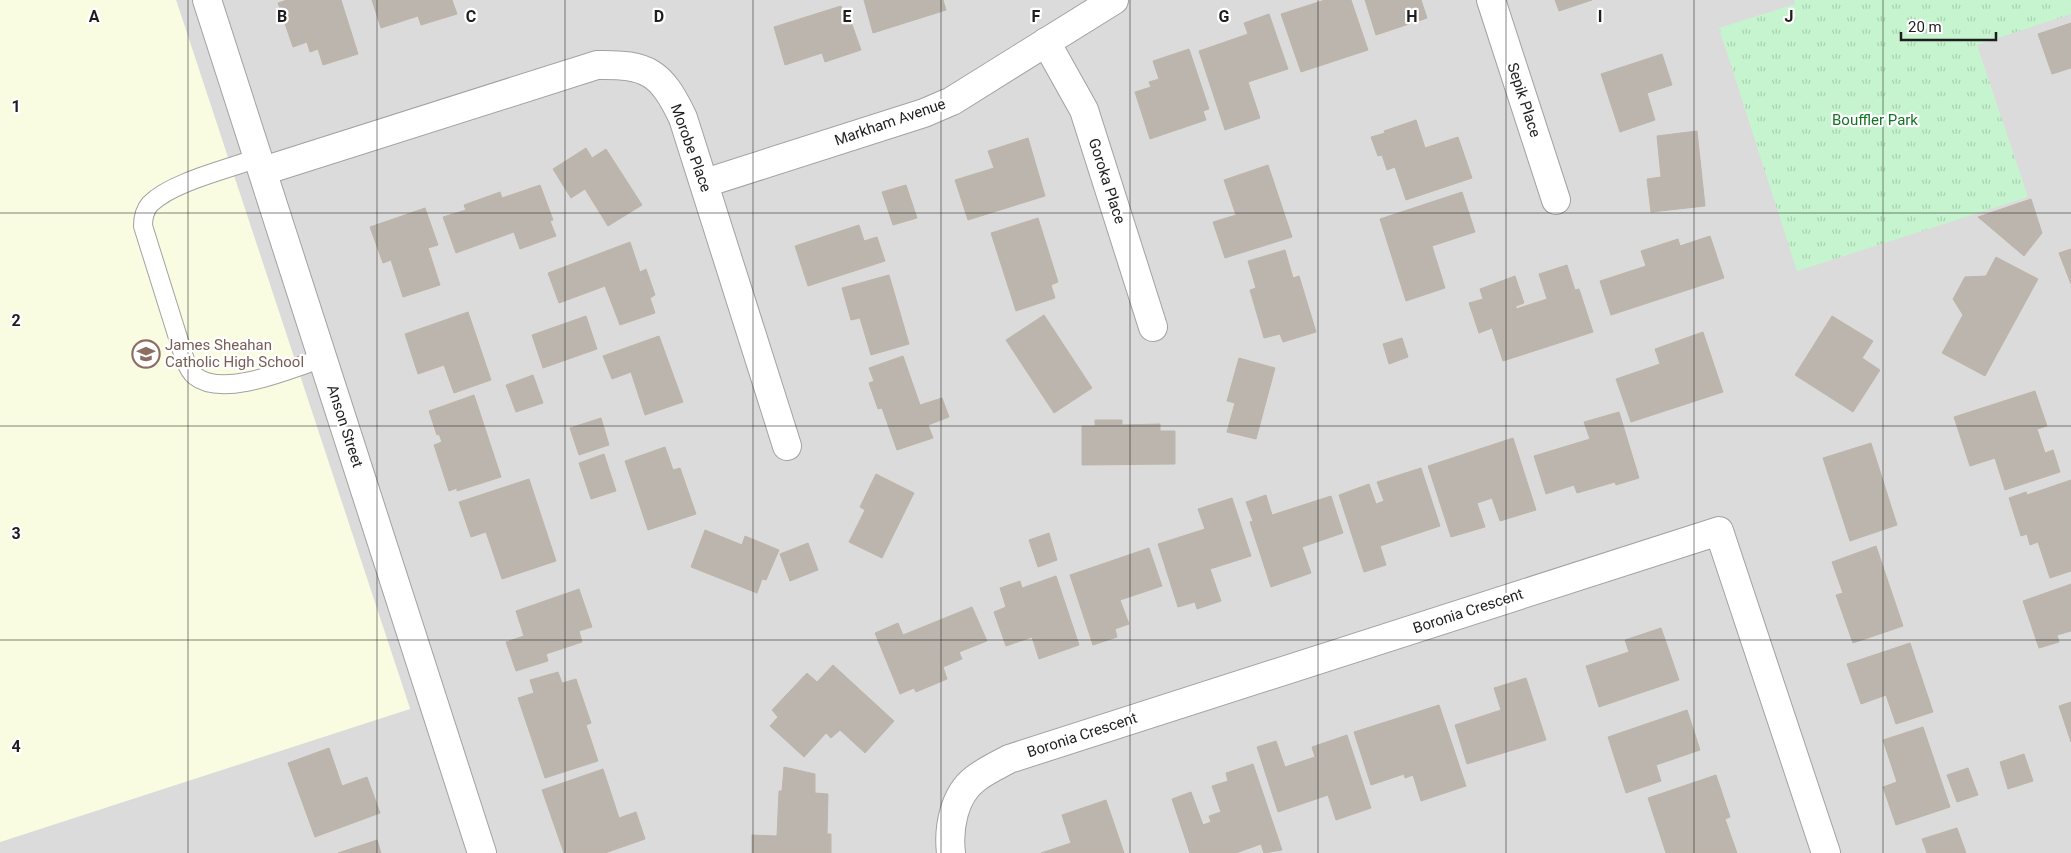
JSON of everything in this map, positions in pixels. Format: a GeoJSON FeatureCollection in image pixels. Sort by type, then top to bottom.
{"type":"FeatureCollection","features":[{"type":"Feature","properties":{"kind":"street","name":"Anson Street"},"geometry":{"type":"LineString","coordinates":[[206,0],[261,165],[482,853]]}},
{"type":"Feature","properties":{"kind":"street","name":"Markham Avenue"},"geometry":{"type":"LineString","coordinates":[[704,183],[924,113],[952,101],[1114,0]]}},
{"type":"Feature","properties":{"kind":"street","name":"Sepik Place"},"geometry":{"type":"LineString","coordinates":[[1491,0],[1556,200]]}},
{"type":"Feature","properties":{"kind":"street","name":"Goroka Place"},"geometry":{"type":"LineString","coordinates":[[1046,42],[1084,110],[1153,327]]}},
{"type":"Feature","properties":{"kind":"street","name":"Morobe Place"},"geometry":{"type":"LineString","coordinates":[[261,165],[598,65],[625,65],[652,73],[671,93],[684,118],[787,446]]}},
{"type":"Feature","properties":{"kind":"street","name":"Boronia Crescent"},"geometry":{"type":"LineString","coordinates":[[951,853],[949,839],[956,802],[974,779],[1009,759],[1719,531],[1826,853]]}},
{"type":"Feature","properties":{"kind":"lane"},"geometry":{"type":"LineString","coordinates":[[261,165],[199,178],[169,191],[151,204],[144,213],[144,226],[185,360],[194,376],[224,386],[250,381],[322,358]]}},
{"type":"Feature","properties":{"kind":"shaded area","name":"James Sheahan Catholic High School"},"geometry":{"type":"Polygon","coordinates":[[[0,0],[176,0],[410,709],[0,842],[0,0]]]}},
{"type":"Feature","properties":{"kind":"shaded area"},"geometry":{"type":"Polygon","coordinates":[[[176,0],[2071,0],[2071,853],[0,853],[0,842],[410,708],[176,0]]]}},
{"type":"Feature","properties":{"kind":"green space","name":"Bouffler Park"},"geometry":{"type":"Polygon","coordinates":[[[1794,0],[2071,0],[2071,14],[1977,45],[2028,197],[1797,271],[1719,28],[1795,4],[1794,0]]]}},
{"type":"Feature","properties":{"kind":"building"},"geometry":{"type":"Polygon","coordinates":[[[287,0],[341,0],[358,54],[323,65],[318,49],[310,52],[307,42],[293,47],[278,3],[287,0]]]}},
{"type":"Feature","properties":{"kind":"building"},"geometry":{"type":"Polygon","coordinates":[[[372,0],[452,0],[457,14],[421,25],[418,16],[381,28],[372,0]]]}},
{"type":"Feature","properties":{"kind":"building"},"geometry":{"type":"Polygon","coordinates":[[[864,0],[943,0],[946,10],[873,33],[864,0]]]}},
{"type":"Feature","properties":{"kind":"building"},"geometry":{"type":"Polygon","coordinates":[[[1325,0],[1351,0],[1368,50],[1301,72],[1281,14],[1325,0]]]}},
{"type":"Feature","properties":{"kind":"building"},"geometry":{"type":"Polygon","coordinates":[[[1365,0],[1421,0],[1427,18],[1376,35],[1365,0]]]}},
{"type":"Feature","properties":{"kind":"building"},"geometry":{"type":"Polygon","coordinates":[[[1555,0],[1592,0],[1559,11],[1555,0]]]}},
{"type":"Feature","properties":{"kind":"building"},"geometry":{"type":"Polygon","coordinates":[[[841,6],[846,20],[850,19],[861,50],[825,62],[822,53],[785,65],[774,27],[841,6]]]}},
{"type":"Feature","properties":{"kind":"building"},"geometry":{"type":"Polygon","coordinates":[[[1269,14],[1288,69],[1248,82],[1260,118],[1225,130],[1199,51],[1248,34],[1244,23],[1269,14]]]}},
{"type":"Feature","properties":{"kind":"building"},"geometry":{"type":"Polygon","coordinates":[[[2071,23],[2071,68],[2052,74],[2038,34],[2071,23]]]}},
{"type":"Feature","properties":{"kind":"building"},"geometry":{"type":"Polygon","coordinates":[[[1189,49],[1209,109],[1203,111],[1206,120],[1150,139],[1135,92],[1151,87],[1149,82],[1159,79],[1153,61],[1189,49]]]}},
{"type":"Feature","properties":{"kind":"building"},"geometry":{"type":"Polygon","coordinates":[[[1662,54],[1672,85],[1647,93],[1655,120],[1620,132],[1601,74],[1662,54]]]}},
{"type":"Feature","properties":{"kind":"building"},"geometry":{"type":"Polygon","coordinates":[[[1416,120],[1425,148],[1458,137],[1472,178],[1406,200],[1395,167],[1387,170],[1382,155],[1378,156],[1371,137],[1416,120]]]}},
{"type":"Feature","properties":{"kind":"building"},"geometry":{"type":"Polygon","coordinates":[[[1697,131],[1705,206],[1651,212],[1647,179],[1661,177],[1657,136],[1697,131]]]}},
{"type":"Feature","properties":{"kind":"building"},"geometry":{"type":"Polygon","coordinates":[[[1028,138],[1045,196],[968,220],[955,180],[994,168],[988,151],[1028,138]]]}},
{"type":"Feature","properties":{"kind":"building"},"geometry":{"type":"Polygon","coordinates":[[[586,148],[592,158],[606,149],[642,205],[608,226],[585,189],[571,198],[553,169],[586,148]]]}},
{"type":"Feature","properties":{"kind":"building"},"geometry":{"type":"Polygon","coordinates":[[[1268,165],[1292,237],[1225,258],[1213,222],[1236,215],[1224,180],[1268,165]]]}},
{"type":"Feature","properties":{"kind":"building"},"geometry":{"type":"Polygon","coordinates":[[[540,185],[553,220],[550,221],[556,236],[520,249],[514,232],[456,253],[443,217],[466,210],[464,205],[500,192],[502,198],[540,185]]]}},
{"type":"Feature","properties":{"kind":"building"},"geometry":{"type":"Polygon","coordinates":[[[906,185],[917,218],[893,225],[882,192],[906,185]]]}},
{"type":"Feature","properties":{"kind":"building"},"geometry":{"type":"Polygon","coordinates":[[[1462,192],[1475,232],[1432,246],[1445,288],[1406,301],[1380,219],[1462,192]]]}},
{"type":"Feature","properties":{"kind":"building"},"geometry":{"type":"Polygon","coordinates":[[[2031,199],[2042,233],[2024,256],[1978,217],[2031,199]]]}},
{"type":"Feature","properties":{"kind":"building"},"geometry":{"type":"Polygon","coordinates":[[[425,208],[438,245],[428,248],[440,285],[403,297],[391,260],[383,263],[370,227],[425,208]]]}},
{"type":"Feature","properties":{"kind":"building"},"geometry":{"type":"Polygon","coordinates":[[[1038,218],[1058,282],[1051,285],[1055,298],[1016,311],[991,233],[1038,218]]]}},
{"type":"Feature","properties":{"kind":"building"},"geometry":{"type":"Polygon","coordinates":[[[859,225],[864,241],[877,237],[885,261],[808,286],[795,246],[859,225]]]}},
{"type":"Feature","properties":{"kind":"building"},"geometry":{"type":"Polygon","coordinates":[[[1710,236],[1724,278],[1611,315],[1600,281],[1646,266],[1641,251],[1678,239],[1680,246],[1710,236]]]}},
{"type":"Feature","properties":{"kind":"building"},"geometry":{"type":"Polygon","coordinates":[[[630,242],[640,272],[646,269],[655,295],[650,298],[655,313],[620,325],[605,286],[559,303],[548,273],[630,242]]]}},
{"type":"Feature","properties":{"kind":"building"},"geometry":{"type":"Polygon","coordinates":[[[2071,249],[2071,284],[2059,253],[2071,249]]]}},
{"type":"Feature","properties":{"kind":"building"},"geometry":{"type":"Polygon","coordinates":[[[1285,250],[1293,278],[1299,276],[1316,332],[1283,342],[1280,334],[1264,338],[1250,290],[1256,288],[1248,261],[1285,250]]]}},
{"type":"Feature","properties":{"kind":"building"},"geometry":{"type":"Polygon","coordinates":[[[1996,257],[2038,279],[1985,376],[1942,353],[1963,315],[1953,299],[1965,277],[1986,276],[1996,257]]]}},
{"type":"Feature","properties":{"kind":"building"},"geometry":{"type":"Polygon","coordinates":[[[1567,265],[1575,290],[1579,289],[1593,332],[1503,361],[1492,328],[1479,333],[1469,303],[1483,299],[1480,289],[1515,276],[1524,303],[1516,306],[1516,309],[1547,299],[1539,274],[1567,265]]]}},
{"type":"Feature","properties":{"kind":"building"},"geometry":{"type":"Polygon","coordinates":[[[889,275],[909,344],[871,355],[860,318],[851,320],[842,288],[889,275]]]}},
{"type":"Feature","properties":{"kind":"building"},"geometry":{"type":"Polygon","coordinates":[[[468,312],[491,380],[454,393],[444,365],[418,374],[405,334],[468,312]]]}},
{"type":"Feature","properties":{"kind":"building"},"geometry":{"type":"Polygon","coordinates":[[[1044,315],[1092,388],[1054,413],[1006,340],[1044,315]]]}},
{"type":"Feature","properties":{"kind":"building"},"geometry":{"type":"Polygon","coordinates":[[[586,316],[597,349],[543,368],[532,335],[586,316]]]}},
{"type":"Feature","properties":{"kind":"building"},"geometry":{"type":"Polygon","coordinates":[[[1832,316],[1873,341],[1862,358],[1880,370],[1853,412],[1795,375],[1832,316]]]}},
{"type":"Feature","properties":{"kind":"building"},"geometry":{"type":"Polygon","coordinates":[[[1703,332],[1723,392],[1631,422],[1616,379],[1660,364],[1655,349],[1703,332]]]}},
{"type":"Feature","properties":{"kind":"building"},"geometry":{"type":"Polygon","coordinates":[[[659,336],[683,402],[645,415],[631,372],[612,379],[603,356],[659,336]]]}},
{"type":"Feature","properties":{"kind":"building"},"geometry":{"type":"Polygon","coordinates":[[[1402,338],[1408,357],[1389,364],[1383,344],[1402,338]]]}},
{"type":"Feature","properties":{"kind":"building"},"geometry":{"type":"Polygon","coordinates":[[[903,356],[920,405],[942,398],[949,417],[928,425],[933,438],[897,450],[882,408],[878,409],[869,383],[874,381],[869,368],[903,356]]]}},
{"type":"Feature","properties":{"kind":"building"},"geometry":{"type":"Polygon","coordinates":[[[1239,358],[1275,368],[1256,439],[1227,432],[1235,403],[1227,401],[1239,358]]]}},
{"type":"Feature","properties":{"kind":"building"},"geometry":{"type":"Polygon","coordinates":[[[533,375],[543,403],[516,412],[506,385],[533,375]]]}},
{"type":"Feature","properties":{"kind":"building"},"geometry":{"type":"Polygon","coordinates":[[[2035,391],[2047,426],[2037,429],[2045,453],[2053,450],[2060,472],[2005,490],[1995,458],[1970,466],[1954,417],[2035,391]]]}},
{"type":"Feature","properties":{"kind":"building"},"geometry":{"type":"Polygon","coordinates":[[[474,395],[501,477],[457,491],[457,488],[449,491],[434,445],[442,442],[439,434],[437,435],[429,411],[474,395]]]}},
{"type":"Feature","properties":{"kind":"building"},"geometry":{"type":"Polygon","coordinates":[[[1619,412],[1639,478],[1616,485],[1615,482],[1577,493],[1574,485],[1546,494],[1534,456],[1590,439],[1584,422],[1619,412]]]}},
{"type":"Feature","properties":{"kind":"building"},"geometry":{"type":"Polygon","coordinates":[[[601,418],[609,445],[579,455],[570,428],[601,418]]]}},
{"type":"Feature","properties":{"kind":"building"},"geometry":{"type":"Polygon","coordinates":[[[1095,420],[1122,420],[1122,425],[1160,424],[1160,431],[1175,431],[1175,464],[1082,465],[1082,426],[1095,426],[1095,420]]]}},
{"type":"Feature","properties":{"kind":"building"},"geometry":{"type":"Polygon","coordinates":[[[1513,438],[1536,510],[1500,521],[1492,498],[1477,503],[1485,527],[1451,537],[1428,466],[1513,438]]]}},
{"type":"Feature","properties":{"kind":"building"},"geometry":{"type":"Polygon","coordinates":[[[1871,443],[1897,525],[1850,541],[1823,458],[1871,443]]]}},
{"type":"Feature","properties":{"kind":"building"},"geometry":{"type":"Polygon","coordinates":[[[665,447],[673,470],[680,468],[696,514],[648,530],[625,461],[665,447]]]}},
{"type":"Feature","properties":{"kind":"building"},"geometry":{"type":"Polygon","coordinates":[[[604,454],[616,491],[591,499],[579,463],[604,454]]]}},
{"type":"Feature","properties":{"kind":"building"},"geometry":{"type":"Polygon","coordinates":[[[1421,468],[1440,526],[1380,546],[1386,565],[1364,572],[1339,495],[1369,484],[1376,504],[1384,501],[1377,482],[1421,468]]]}},
{"type":"Feature","properties":{"kind":"building"},"geometry":{"type":"Polygon","coordinates":[[[876,474],[914,493],[882,558],[849,542],[865,510],[860,507],[876,474]]]}},
{"type":"Feature","properties":{"kind":"building"},"geometry":{"type":"Polygon","coordinates":[[[529,479],[556,561],[502,579],[486,532],[471,537],[459,502],[529,479]]]}},
{"type":"Feature","properties":{"kind":"building"},"geometry":{"type":"Polygon","coordinates":[[[2071,480],[2071,571],[2050,578],[2038,542],[2030,545],[2027,534],[2021,536],[2009,498],[2026,492],[2027,495],[2071,480]]]}},
{"type":"Feature","properties":{"kind":"building"},"geometry":{"type":"Polygon","coordinates":[[[1266,495],[1272,515],[1331,496],[1343,533],[1302,547],[1311,573],[1271,587],[1250,522],[1253,521],[1246,502],[1266,495]]]}},
{"type":"Feature","properties":{"kind":"building"},"geometry":{"type":"Polygon","coordinates":[[[1232,498],[1251,556],[1210,569],[1221,601],[1197,609],[1195,602],[1178,607],[1158,544],[1205,529],[1198,509],[1232,498]]]}},
{"type":"Feature","properties":{"kind":"building"},"geometry":{"type":"Polygon","coordinates":[[[705,530],[742,545],[745,536],[779,550],[766,580],[762,579],[757,593],[691,567],[705,530]]]}},
{"type":"Feature","properties":{"kind":"building"},"geometry":{"type":"Polygon","coordinates":[[[1049,533],[1057,560],[1038,567],[1029,540],[1049,533]]]}},
{"type":"Feature","properties":{"kind":"building"},"geometry":{"type":"Polygon","coordinates":[[[808,543],[818,570],[790,581],[780,554],[808,543]]]}},
{"type":"Feature","properties":{"kind":"building"},"geometry":{"type":"Polygon","coordinates":[[[1876,546],[1903,626],[1853,643],[1836,595],[1843,593],[1832,562],[1876,546]]]}},
{"type":"Feature","properties":{"kind":"building"},"geometry":{"type":"Polygon","coordinates":[[[1149,548],[1162,586],[1120,600],[1129,624],[1115,629],[1117,637],[1093,645],[1070,575],[1149,548]]]}},
{"type":"Feature","properties":{"kind":"building"},"geometry":{"type":"Polygon","coordinates":[[[1056,576],[1079,645],[1039,659],[1032,637],[1006,646],[994,612],[1006,607],[1000,588],[1020,581],[1022,588],[1056,576]]]}},
{"type":"Feature","properties":{"kind":"building"},"geometry":{"type":"Polygon","coordinates":[[[2071,584],[2071,631],[2057,635],[2059,642],[2039,648],[2023,601],[2071,584]]]}},
{"type":"Feature","properties":{"kind":"building"},"geometry":{"type":"Polygon","coordinates":[[[579,589],[592,627],[579,631],[582,642],[546,654],[548,661],[516,671],[506,642],[524,636],[516,611],[579,589]]]}},
{"type":"Feature","properties":{"kind":"building"},"geometry":{"type":"Polygon","coordinates":[[[972,607],[987,641],[959,652],[962,659],[943,667],[947,679],[916,692],[914,688],[900,694],[875,633],[898,623],[903,635],[972,607]]]}},
{"type":"Feature","properties":{"kind":"building"},"geometry":{"type":"Polygon","coordinates":[[[1661,628],[1679,680],[1599,707],[1586,666],[1629,652],[1625,640],[1661,628]]]}},
{"type":"Feature","properties":{"kind":"building"},"geometry":{"type":"Polygon","coordinates":[[[1910,643],[1933,712],[1896,724],[1886,695],[1861,704],[1847,664],[1910,643]]]}},
{"type":"Feature","properties":{"kind":"building"},"geometry":{"type":"Polygon","coordinates":[[[833,665],[894,721],[865,753],[840,730],[831,738],[826,733],[804,757],[770,726],[778,717],[772,710],[807,673],[817,682],[833,665]]]}},
{"type":"Feature","properties":{"kind":"building"},"geometry":{"type":"Polygon","coordinates":[[[558,672],[562,683],[576,679],[591,723],[586,725],[598,761],[545,778],[518,698],[534,693],[530,680],[558,672]]]}},
{"type":"Feature","properties":{"kind":"building"},"geometry":{"type":"Polygon","coordinates":[[[1526,678],[1546,740],[1467,764],[1455,725],[1501,710],[1494,688],[1526,678]]]}},
{"type":"Feature","properties":{"kind":"building"},"geometry":{"type":"Polygon","coordinates":[[[2071,702],[2071,742],[2059,706],[2071,702]]]}},
{"type":"Feature","properties":{"kind":"building"},"geometry":{"type":"Polygon","coordinates":[[[1439,705],[1466,786],[1421,801],[1413,775],[1405,778],[1404,774],[1371,785],[1354,732],[1439,705]]]}},
{"type":"Feature","properties":{"kind":"building"},"geometry":{"type":"Polygon","coordinates":[[[1687,710],[1700,750],[1656,765],[1661,781],[1626,793],[1608,737],[1687,710]]]}},
{"type":"Feature","properties":{"kind":"building"},"geometry":{"type":"Polygon","coordinates":[[[1923,727],[1950,807],[1896,825],[1883,787],[1897,782],[1883,740],[1923,727]]]}},
{"type":"Feature","properties":{"kind":"building"},"geometry":{"type":"Polygon","coordinates":[[[1347,735],[1371,808],[1336,820],[1328,795],[1278,812],[1257,747],[1276,741],[1285,767],[1315,757],[1312,747],[1347,735]]]}},
{"type":"Feature","properties":{"kind":"building"},"geometry":{"type":"Polygon","coordinates":[[[329,748],[342,786],[367,777],[380,813],[315,837],[288,763],[329,748]]]}},
{"type":"Feature","properties":{"kind":"building"},"geometry":{"type":"Polygon","coordinates":[[[2024,754],[2033,781],[2008,789],[2000,762],[2024,754]]]}},
{"type":"Feature","properties":{"kind":"building"},"geometry":{"type":"Polygon","coordinates":[[[1253,764],[1282,850],[1264,853],[1261,844],[1236,853],[1190,853],[1172,799],[1191,792],[1203,825],[1211,822],[1209,816],[1221,812],[1212,786],[1228,781],[1226,773],[1253,764]]]}},
{"type":"Feature","properties":{"kind":"building"},"geometry":{"type":"Polygon","coordinates":[[[784,767],[815,774],[815,793],[828,794],[827,834],[831,834],[831,853],[752,853],[752,835],[777,836],[779,791],[782,791],[784,767]]]}},
{"type":"Feature","properties":{"kind":"building"},"geometry":{"type":"Polygon","coordinates":[[[1968,768],[1978,795],[1957,802],[1947,775],[1968,768]]]}},
{"type":"Feature","properties":{"kind":"building"},"geometry":{"type":"Polygon","coordinates":[[[603,769],[619,818],[636,812],[645,839],[605,853],[564,853],[542,790],[603,769]]]}},
{"type":"Feature","properties":{"kind":"building"},"geometry":{"type":"Polygon","coordinates":[[[1716,775],[1730,817],[1725,819],[1737,853],[1666,853],[1648,798],[1716,775]]]}},
{"type":"Feature","properties":{"kind":"building"},"geometry":{"type":"Polygon","coordinates":[[[1106,800],[1124,853],[1041,853],[1071,843],[1062,815],[1106,800]]]}},
{"type":"Feature","properties":{"kind":"building"},"geometry":{"type":"Polygon","coordinates":[[[1957,828],[1966,853],[1927,853],[1922,839],[1957,828]]]}},
{"type":"Feature","properties":{"kind":"building"},"geometry":{"type":"Polygon","coordinates":[[[377,840],[381,853],[338,853],[377,840]]]}},
{"type":"Feature","properties":{"kind":"place","name":"James Sheahan Catholic High School"},"geometry":{"type":"Point","coordinates":[146,354]}}]}
